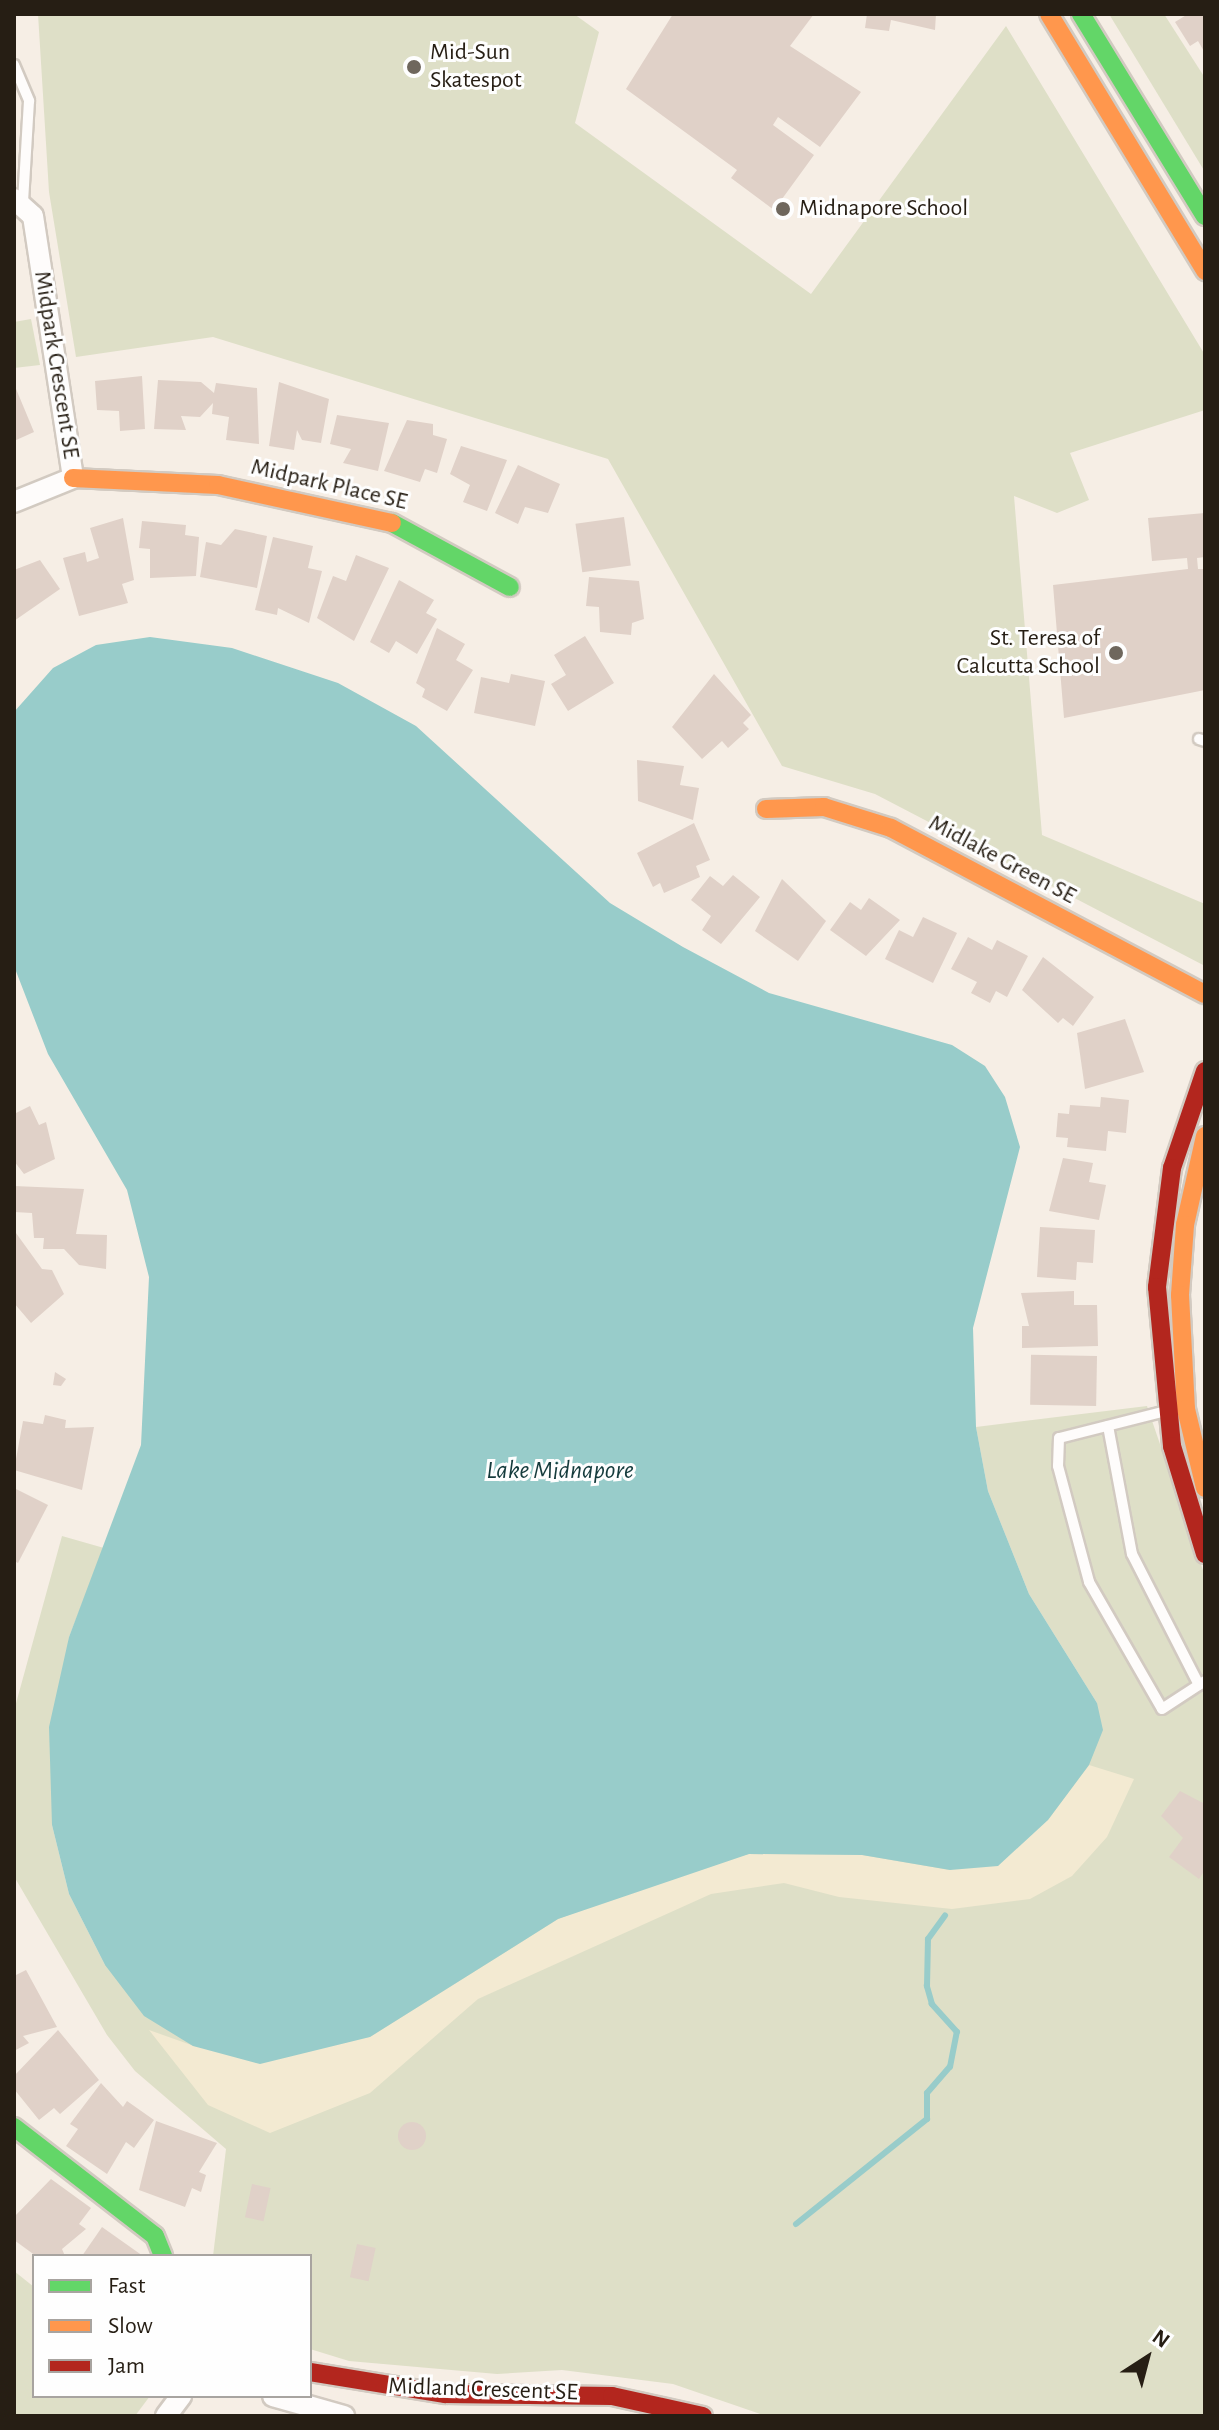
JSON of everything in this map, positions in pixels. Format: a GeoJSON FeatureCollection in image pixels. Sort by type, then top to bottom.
{"type":"FeatureCollection","features":[{"type":"Feature","properties":{"kind":"street"},"geometry":{"type":"LineString","coordinates":[[1049,14],[1205,271]]}},
{"type":"Feature","properties":{"kind":"street"},"geometry":{"type":"LineString","coordinates":[[1081,14],[1205,216]]}},
{"type":"Feature","properties":{"kind":"street","name":"Midpark Crescent SE"},"geometry":{"type":"LineString","coordinates":[[14,502],[73,478],[35,227],[18,201]]}},
{"type":"Feature","properties":{"kind":"street","name":"Midpark Place SE"},"geometry":{"type":"LineString","coordinates":[[73,478],[218,485],[337,507],[413,529],[510,587]]}},
{"type":"Feature","properties":{"kind":"street","name":"Midlake Green SE"},"geometry":{"type":"LineString","coordinates":[[766,809],[824,807],[891,828],[1205,994]]}},
{"type":"Feature","properties":{"kind":"street"},"geometry":{"type":"LineString","coordinates":[[1205,1071],[1172,1168],[1159,1246],[1166,1411],[1205,1554]]}},
{"type":"Feature","properties":{"kind":"street"},"geometry":{"type":"LineString","coordinates":[[1205,1136],[1182,1260],[1186,1409],[1205,1488]]}},
{"type":"Feature","properties":{"kind":"street"},"geometry":{"type":"LineString","coordinates":[[1166,1411],[1186,1409]]}},
{"type":"Feature","properties":{"kind":"street"},"geometry":{"type":"LineString","coordinates":[[17,2139],[155,2236],[162,2254]]}},
{"type":"Feature","properties":{"kind":"street","name":"Midland Crescent SE"},"geometry":{"type":"LineString","coordinates":[[312,2372],[445,2394],[612,2396],[703,2416]]}},
{"type":"Feature","properties":{"kind":"street"},"geometry":{"type":"LineString","coordinates":[[166,2416],[180,2398]]}},
{"type":"Feature","properties":{"kind":"street"},"geometry":{"type":"LineString","coordinates":[[280,2398],[344,2416]]}},
{"type":"Feature","properties":{"kind":"lane"},"geometry":{"type":"LineString","coordinates":[[14,65],[29,101],[18,201]]}},
{"type":"Feature","properties":{"kind":"lane"},"geometry":{"type":"LineString","coordinates":[[1108,1426],[1132,1554],[1202,1683],[1162,1709],[1089,1582],[1058,1466],[1059,1438],[1166,1411]]}},
{"type":"Feature","properties":{"kind":"green space"},"geometry":{"type":"Polygon","coordinates":[[[38,14],[574,14],[599,32],[575,123],[811,294],[1006,26],[1205,355],[1205,410],[1070,453],[1089,500],[1057,513],[1014,496],[1042,835],[1205,904],[1205,966],[875,794],[782,766],[608,459],[213,337],[76,357],[49,192],[38,14]]]}},
{"type":"Feature","properties":{"kind":"green space"},"geometry":{"type":"Polygon","coordinates":[[[1109,14],[1164,14],[1205,78],[1205,172],[1109,14]]]}},
{"type":"Feature","properties":{"kind":"green space"},"geometry":{"type":"Polygon","coordinates":[[[31,319],[40,365],[14,368],[14,322],[31,319]]]}},
{"type":"Feature","properties":{"kind":"green space"},"geometry":{"type":"Polygon","coordinates":[[[1147,1406],[1205,1576],[1205,2416],[766,2416],[673,2384],[562,2370],[497,2374],[349,2361],[312,2350],[312,2254],[213,2254],[226,2149],[135,2071],[107,2035],[15,1878],[15,1707],[62,1536],[104,1548],[69,1637],[52,1825],[69,1894],[105,1965],[1097,1703],[1029,1594],[988,1491],[976,1427],[1147,1406]]]}},
{"type":"Feature","properties":{"kind":"green space"},"geometry":{"type":"Polygon","coordinates":[[[14,2271],[32,2285],[32,2398],[148,2398],[135,2416],[14,2416],[14,2271]]]}},
{"type":"Feature","properties":{"kind":"sand"},"geometry":{"type":"Polygon","coordinates":[[[1089,1765],[1134,1779],[1107,1837],[1072,1876],[1030,1899],[952,1909],[839,1897],[784,1883],[711,1894],[478,1999],[370,2093],[270,2133],[208,2105],[149,2030],[194,2046],[370,2037],[558,1919],[685,1872],[749,1854],[862,1855],[950,1870],[1048,1820],[1089,1765]]]}},
{"type":"Feature","properties":{"kind":"water","name":"Lake Midnapore"},"geometry":{"type":"Polygon","coordinates":[[[150,637],[232,648],[338,683],[416,726],[610,903],[683,947],[769,993],[952,1045],[985,1066],[1005,1097],[1020,1147],[973,1328],[976,1427],[988,1491],[1029,1594],[1097,1703],[1103,1730],[1089,1765],[1048,1820],[998,1866],[950,1870],[862,1855],[749,1854],[558,1919],[370,2037],[260,2064],[193,2046],[144,2016],[105,1965],[69,1894],[52,1825],[49,1727],[69,1637],[141,1445],[149,1277],[127,1190],[48,1054],[14,966],[14,712],[53,668],[96,645],[150,637]]]}},
{"type":"Feature","properties":{"kind":"building"},"geometry":{"type":"Polygon","coordinates":[[[673,14],[814,14],[790,46],[861,92],[820,147],[778,117],[773,125],[814,155],[774,210],[731,178],[737,170],[626,89],[673,14]]]}},
{"type":"Feature","properties":{"kind":"building"},"geometry":{"type":"Polygon","coordinates":[[[867,14],[936,14],[935,30],[891,20],[889,31],[865,28],[867,14]]]}},
{"type":"Feature","properties":{"kind":"building"},"geometry":{"type":"Polygon","coordinates":[[[1188,14],[1205,14],[1205,53],[1198,41],[1190,46],[1175,22],[1188,14]]]}},
{"type":"Feature","properties":{"kind":"building"},"geometry":{"type":"Polygon","coordinates":[[[142,376],[145,429],[120,431],[119,411],[97,410],[95,381],[142,376]]]}},
{"type":"Feature","properties":{"kind":"building"},"geometry":{"type":"Polygon","coordinates":[[[158,380],[201,382],[214,393],[216,383],[257,388],[259,444],[226,440],[229,417],[212,414],[213,403],[200,417],[181,416],[186,430],[154,429],[158,380]]]}},
{"type":"Feature","properties":{"kind":"building"},"geometry":{"type":"Polygon","coordinates":[[[279,382],[329,399],[321,443],[302,440],[297,430],[294,450],[269,446],[279,382]]]}},
{"type":"Feature","properties":{"kind":"building"},"geometry":{"type":"Polygon","coordinates":[[[14,384],[34,432],[14,441],[14,384]]]}},
{"type":"Feature","properties":{"kind":"building"},"geometry":{"type":"Polygon","coordinates":[[[337,415],[389,423],[378,471],[343,463],[351,449],[330,444],[337,415]]]}},
{"type":"Feature","properties":{"kind":"building"},"geometry":{"type":"Polygon","coordinates":[[[407,420],[433,424],[433,435],[447,439],[437,473],[425,469],[420,482],[384,471],[407,420]]]}},
{"type":"Feature","properties":{"kind":"building"},"geometry":{"type":"Polygon","coordinates":[[[461,446],[507,460],[487,511],[463,502],[470,485],[450,474],[461,446]]]}},
{"type":"Feature","properties":{"kind":"building"},"geometry":{"type":"Polygon","coordinates":[[[518,465],[560,484],[548,513],[525,507],[518,524],[495,513],[518,465]]]}},
{"type":"Feature","properties":{"kind":"building"},"geometry":{"type":"Polygon","coordinates":[[[1205,513],[1205,557],[1197,558],[1198,569],[1205,569],[1205,690],[1064,718],[1053,585],[1188,569],[1187,558],[1152,561],[1148,518],[1205,513]]]}},
{"type":"Feature","properties":{"kind":"building"},"geometry":{"type":"Polygon","coordinates":[[[624,517],[631,566],[582,572],[575,524],[624,517]]]}},
{"type":"Feature","properties":{"kind":"building"},"geometry":{"type":"Polygon","coordinates":[[[123,518],[134,580],[122,584],[128,603],[79,616],[63,558],[85,552],[87,562],[99,558],[90,528],[123,518]]]}},
{"type":"Feature","properties":{"kind":"building"},"geometry":{"type":"Polygon","coordinates":[[[142,521],[186,525],[185,535],[199,537],[196,576],[150,578],[150,549],[139,548],[142,521]]]}},
{"type":"Feature","properties":{"kind":"building"},"geometry":{"type":"Polygon","coordinates":[[[235,529],[267,536],[257,588],[200,577],[206,542],[221,545],[235,529]]]}},
{"type":"Feature","properties":{"kind":"building"},"geometry":{"type":"Polygon","coordinates":[[[273,537],[313,546],[308,568],[322,571],[309,623],[278,608],[277,615],[255,610],[273,537]]]}},
{"type":"Feature","properties":{"kind":"building"},"geometry":{"type":"Polygon","coordinates":[[[356,555],[389,568],[354,641],[317,618],[333,576],[346,581],[356,555]]]}},
{"type":"Feature","properties":{"kind":"building"},"geometry":{"type":"Polygon","coordinates":[[[40,560],[60,589],[14,621],[14,570],[40,560]]]}},
{"type":"Feature","properties":{"kind":"building"},"geometry":{"type":"Polygon","coordinates":[[[589,577],[639,581],[644,619],[632,623],[631,635],[600,632],[599,607],[586,606],[589,577]]]}},
{"type":"Feature","properties":{"kind":"building"},"geometry":{"type":"Polygon","coordinates":[[[399,580],[434,600],[426,613],[437,619],[417,654],[396,641],[389,653],[370,642],[399,580]]]}},
{"type":"Feature","properties":{"kind":"building"},"geometry":{"type":"Polygon","coordinates":[[[437,628],[465,644],[456,660],[473,670],[447,711],[422,697],[425,689],[416,683],[437,628]]]}},
{"type":"Feature","properties":{"kind":"building"},"geometry":{"type":"Polygon","coordinates":[[[585,636],[614,683],[568,711],[551,684],[566,675],[554,655],[585,636]]]}},
{"type":"Feature","properties":{"kind":"building"},"geometry":{"type":"Polygon","coordinates":[[[511,674],[545,681],[535,726],[474,713],[481,677],[509,683],[511,674]]]}},
{"type":"Feature","properties":{"kind":"building"},"geometry":{"type":"Polygon","coordinates":[[[714,674],[751,715],[743,723],[749,729],[728,748],[722,741],[702,759],[672,727],[714,674]]]}},
{"type":"Feature","properties":{"kind":"building"},"geometry":{"type":"Polygon","coordinates":[[[637,760],[684,766],[680,785],[699,788],[693,820],[638,801],[637,760]]]}},
{"type":"Feature","properties":{"kind":"building"},"geometry":{"type":"Polygon","coordinates":[[[694,823],[710,860],[696,866],[700,877],[664,893],[660,883],[653,887],[637,853],[694,823]]]}},
{"type":"Feature","properties":{"kind":"building"},"geometry":{"type":"Polygon","coordinates":[[[733,875],[760,897],[721,944],[702,930],[711,916],[691,900],[710,876],[723,886],[733,875]]]}},
{"type":"Feature","properties":{"kind":"building"},"geometry":{"type":"Polygon","coordinates":[[[782,879],[826,921],[798,961],[755,931],[782,879]]]}},
{"type":"Feature","properties":{"kind":"building"},"geometry":{"type":"Polygon","coordinates":[[[869,898],[900,920],[866,956],[830,930],[850,902],[861,910],[869,898]]]}},
{"type":"Feature","properties":{"kind":"building"},"geometry":{"type":"Polygon","coordinates":[[[923,917],[957,933],[933,983],[885,959],[899,930],[913,937],[923,917]]]}},
{"type":"Feature","properties":{"kind":"building"},"geometry":{"type":"Polygon","coordinates":[[[968,937],[992,950],[997,940],[1028,956],[1007,997],[996,991],[990,1003],[971,993],[977,982],[951,969],[968,937]]]}},
{"type":"Feature","properties":{"kind":"building"},"geometry":{"type":"Polygon","coordinates":[[[1043,957],[1094,997],[1073,1026],[1063,1018],[1058,1023],[1022,990],[1043,957]]]}},
{"type":"Feature","properties":{"kind":"building"},"geometry":{"type":"Polygon","coordinates":[[[1125,1019],[1144,1072],[1085,1089],[1077,1033],[1125,1019]]]}},
{"type":"Feature","properties":{"kind":"building"},"geometry":{"type":"Polygon","coordinates":[[[1101,1097],[1129,1100],[1126,1133],[1108,1131],[1106,1151],[1067,1147],[1068,1138],[1056,1137],[1058,1113],[1069,1114],[1070,1105],[1100,1107],[1101,1097]]]}},
{"type":"Feature","properties":{"kind":"building"},"geometry":{"type":"Polygon","coordinates":[[[30,1106],[39,1125],[46,1122],[55,1159],[24,1174],[14,1161],[14,1114],[30,1106]]]}},
{"type":"Feature","properties":{"kind":"building"},"geometry":{"type":"Polygon","coordinates":[[[1063,1158],[1093,1163],[1089,1182],[1106,1185],[1099,1220],[1049,1211],[1063,1158]]]}},
{"type":"Feature","properties":{"kind":"building"},"geometry":{"type":"Polygon","coordinates":[[[14,1186],[84,1189],[76,1234],[107,1235],[106,1269],[79,1265],[64,1249],[43,1249],[44,1238],[34,1238],[32,1213],[14,1212],[14,1186]]]}},
{"type":"Feature","properties":{"kind":"building"},"geometry":{"type":"Polygon","coordinates":[[[1040,1227],[1095,1230],[1093,1263],[1077,1262],[1076,1280],[1037,1277],[1040,1227]]]}},
{"type":"Feature","properties":{"kind":"building"},"geometry":{"type":"Polygon","coordinates":[[[16,1233],[42,1269],[52,1270],[64,1294],[31,1323],[14,1303],[16,1233]]]}},
{"type":"Feature","properties":{"kind":"building"},"geometry":{"type":"Polygon","coordinates":[[[1074,1291],[1074,1305],[1097,1305],[1098,1346],[1022,1348],[1022,1326],[1029,1326],[1021,1293],[1074,1291]]]}},
{"type":"Feature","properties":{"kind":"building"},"geometry":{"type":"Polygon","coordinates":[[[1031,1355],[1097,1356],[1096,1406],[1030,1405],[1031,1355]]]}},
{"type":"Feature","properties":{"kind":"building"},"geometry":{"type":"Polygon","coordinates":[[[55,1372],[66,1379],[61,1386],[53,1385],[55,1372]]]}},
{"type":"Feature","properties":{"kind":"building"},"geometry":{"type":"Polygon","coordinates":[[[45,1415],[66,1420],[65,1428],[94,1427],[82,1490],[14,1470],[23,1421],[43,1424],[45,1415]]]}},
{"type":"Feature","properties":{"kind":"building"},"geometry":{"type":"Polygon","coordinates":[[[14,1488],[48,1505],[18,1563],[14,1561],[14,1488]]]}},
{"type":"Feature","properties":{"kind":"building"},"geometry":{"type":"Polygon","coordinates":[[[1180,1791],[1205,1804],[1205,1870],[1199,1879],[1169,1857],[1183,1838],[1161,1816],[1180,1791]]]}},
{"type":"Feature","properties":{"kind":"building"},"geometry":{"type":"Polygon","coordinates":[[[26,1970],[57,2027],[23,2036],[29,2043],[14,2051],[14,1976],[26,1970]]]}},
{"type":"Feature","properties":{"kind":"building"},"geometry":{"type":"Polygon","coordinates":[[[58,2030],[99,2080],[60,2114],[54,2108],[39,2120],[14,2089],[14,2076],[58,2030]]]}},
{"type":"Feature","properties":{"kind":"building"},"geometry":{"type":"Polygon","coordinates":[[[101,2083],[123,2107],[127,2101],[154,2120],[134,2148],[126,2142],[107,2174],[66,2146],[78,2129],[70,2124],[101,2083]]]}},
{"type":"Feature","properties":{"kind":"building"},"geometry":{"type":"Polygon","coordinates":[[[156,2121],[217,2143],[199,2172],[206,2175],[201,2192],[192,2188],[185,2207],[139,2190],[156,2121]]]}},
{"type":"Feature","properties":{"kind":"building"},"geometry":{"type":"Polygon","coordinates":[[[412,2122],[422,2126],[426,2136],[422,2146],[412,2150],[402,2146],[398,2136],[402,2126],[412,2122]]]}},
{"type":"Feature","properties":{"kind":"building"},"geometry":{"type":"Polygon","coordinates":[[[51,2179],[91,2208],[79,2224],[86,2229],[62,2249],[64,2254],[33,2254],[14,2240],[14,2217],[51,2179]]]}},
{"type":"Feature","properties":{"kind":"building"},"geometry":{"type":"Polygon","coordinates":[[[252,2184],[271,2188],[264,2221],[245,2217],[252,2184]]]}},
{"type":"Feature","properties":{"kind":"building"},"geometry":{"type":"Polygon","coordinates":[[[102,2227],[140,2254],[83,2254],[102,2227]]]}},
{"type":"Feature","properties":{"kind":"building"},"geometry":{"type":"Polygon","coordinates":[[[357,2244],[376,2248],[369,2281],[350,2277],[357,2244]]]}},
{"type":"Feature","properties":{"kind":"waterway"},"geometry":{"type":"LineString","coordinates":[[796,2224],[927,2119],[927,2093],[950,2067],[957,2032],[932,2004],[927,1986],[928,1939],[945,1916]]}},
{"type":"Feature","properties":{"kind":"traffic: fast"},"geometry":{"type":"LineString","coordinates":[[1081,14],[1205,216]]}},
{"type":"Feature","properties":{"kind":"traffic: fast"},"geometry":{"type":"LineString","coordinates":[[392,523],[510,587]]}},
{"type":"Feature","properties":{"kind":"traffic: fast"},"geometry":{"type":"LineString","coordinates":[[14,2127],[155,2236],[162,2254]]}},
{"type":"Feature","properties":{"kind":"traffic: slow"},"geometry":{"type":"LineString","coordinates":[[1049,14],[1205,271]]}},
{"type":"Feature","properties":{"kind":"traffic: slow"},"geometry":{"type":"LineString","coordinates":[[73,478],[218,485],[392,523]]}},
{"type":"Feature","properties":{"kind":"traffic: slow"},"geometry":{"type":"LineString","coordinates":[[766,809],[824,807],[891,828],[1205,994]]}},
{"type":"Feature","properties":{"kind":"traffic: slow"},"geometry":{"type":"LineString","coordinates":[[1205,1136],[1185,1225],[1180,1295],[1186,1409],[1205,1488]]}},
{"type":"Feature","properties":{"kind":"traffic: jam"},"geometry":{"type":"LineString","coordinates":[[1205,1071],[1172,1168],[1157,1287],[1172,1446],[1205,1554]]}},
{"type":"Feature","properties":{"kind":"traffic: jam"},"geometry":{"type":"LineString","coordinates":[[312,2372],[445,2394],[612,2396],[703,2416]]}},
{"type":"Feature","properties":{"kind":"place","name":"Mid-Sun Skatespot"},"geometry":{"type":"Point","coordinates":[414,67]}},
{"type":"Feature","properties":{"kind":"place","name":"Midnapore School"},"geometry":{"type":"Point","coordinates":[783,209]}},
{"type":"Feature","properties":{"kind":"place","name":"St. Teresa of Calcutta School"},"geometry":{"type":"Point","coordinates":[1116,653]}}]}
